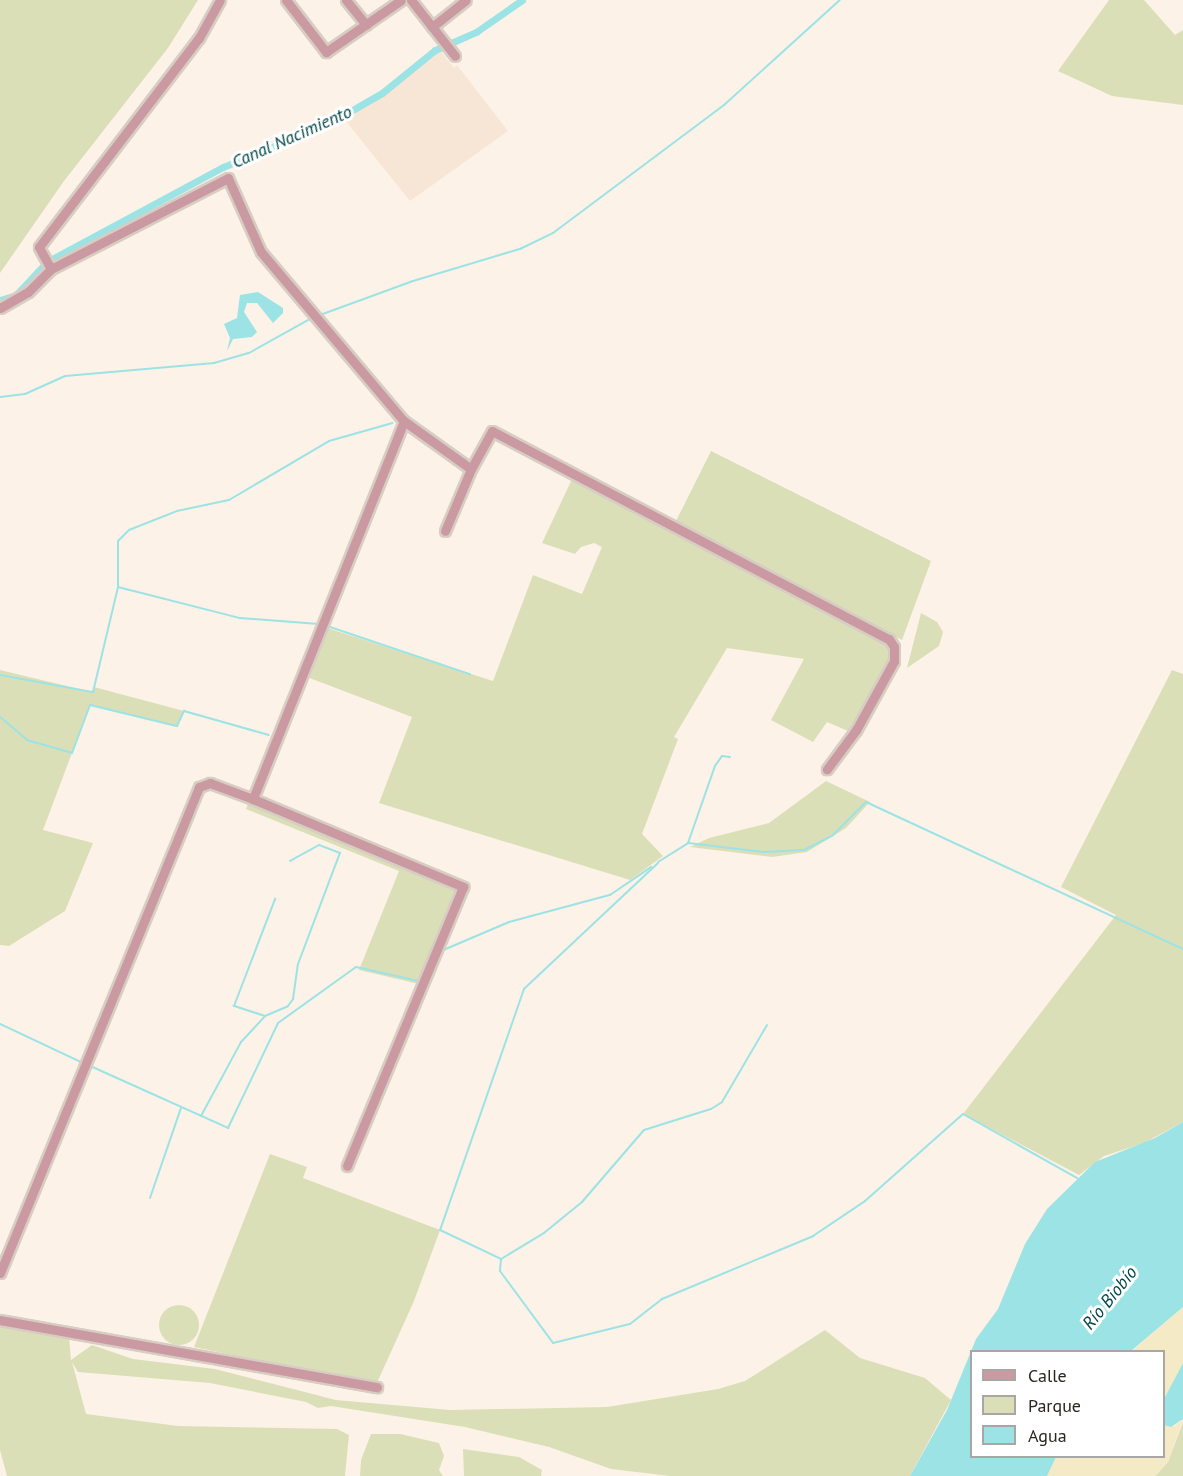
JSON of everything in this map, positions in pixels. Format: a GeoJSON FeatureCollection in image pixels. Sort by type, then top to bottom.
{"type":"FeatureCollection","features":[{"type":"Feature","properties":{"kind":"street"},"geometry":{"type":"LineString","coordinates":[[51,269],[39,247],[199,38],[220,0]]}},
{"type":"Feature","properties":{"kind":"street"},"geometry":{"type":"LineString","coordinates":[[346,0],[366,25]]}},
{"type":"Feature","properties":{"kind":"street"},"geometry":{"type":"LineString","coordinates":[[291,2],[326,52],[401,0]]}},
{"type":"Feature","properties":{"kind":"street"},"geometry":{"type":"LineString","coordinates":[[411,0],[455,56]]}},
{"type":"Feature","properties":{"kind":"street"},"geometry":{"type":"LineString","coordinates":[[432,27],[466,0]]}},
{"type":"Feature","properties":{"kind":"street"},"geometry":{"type":"LineString","coordinates":[[0,308],[28,292],[51,269],[228,178],[261,252],[404,421],[471,469]]}},
{"type":"Feature","properties":{"kind":"street"},"geometry":{"type":"LineString","coordinates":[[253,799],[404,421]]}},
{"type":"Feature","properties":{"kind":"street"},"geometry":{"type":"LineString","coordinates":[[445,531],[471,469],[492,431],[889,639],[894,647],[894,661],[856,730],[827,769]]}},
{"type":"Feature","properties":{"kind":"street"},"geometry":{"type":"LineString","coordinates":[[0,1273],[199,787],[210,783],[463,886],[347,1167]]}},
{"type":"Feature","properties":{"kind":"street"},"geometry":{"type":"LineString","coordinates":[[0,1320],[377,1387]]}},
{"type":"Feature","properties":{"kind":"shaded area"},"geometry":{"type":"Polygon","coordinates":[[[439,49],[454,68],[457,65],[508,131],[410,201],[345,120],[439,49]]]}},
{"type":"Feature","properties":{"kind":"green space"},"geometry":{"type":"Polygon","coordinates":[[[0,0],[198,0],[168,48],[64,181],[0,273],[0,0]]]}},
{"type":"Feature","properties":{"kind":"green space"},"geometry":{"type":"Polygon","coordinates":[[[1109,0],[1144,0],[1175,35],[1183,30],[1183,105],[1112,96],[1058,71],[1109,0]]]}},
{"type":"Feature","properties":{"kind":"green space"},"geometry":{"type":"Polygon","coordinates":[[[711,451],[931,561],[902,640],[676,521],[711,451]]]}},
{"type":"Feature","properties":{"kind":"green space"},"geometry":{"type":"Polygon","coordinates":[[[572,479],[886,641],[891,648],[889,665],[848,731],[827,722],[813,742],[771,720],[804,659],[727,648],[674,737],[678,739],[642,834],[663,856],[630,880],[379,803],[412,717],[307,677],[327,628],[493,681],[533,575],[582,594],[602,547],[594,543],[581,547],[575,554],[542,543],[572,479]]]}},
{"type":"Feature","properties":{"kind":"green space"},"geometry":{"type":"Polygon","coordinates":[[[921,613],[937,622],[943,632],[939,646],[907,668],[921,613]]]}},
{"type":"Feature","properties":{"kind":"green space"},"geometry":{"type":"Polygon","coordinates":[[[0,670],[92,692],[94,687],[184,711],[177,726],[90,705],[43,830],[93,843],[65,911],[9,946],[0,945],[0,670]]]}},
{"type":"Feature","properties":{"kind":"green space"},"geometry":{"type":"Polygon","coordinates":[[[1172,670],[1183,674],[1183,1122],[1144,1143],[1104,1156],[1079,1175],[963,1114],[1116,915],[1061,887],[1172,670]]]}},
{"type":"Feature","properties":{"kind":"green space"},"geometry":{"type":"Polygon","coordinates":[[[826,781],[870,802],[846,828],[807,852],[772,857],[690,847],[709,838],[769,823],[826,781]]]}},
{"type":"Feature","properties":{"kind":"green space"},"geometry":{"type":"Polygon","coordinates":[[[249,801],[459,890],[419,984],[359,970],[399,871],[246,809],[249,801]]]}},
{"type":"Feature","properties":{"kind":"green space"},"geometry":{"type":"Polygon","coordinates":[[[270,1154],[307,1167],[303,1178],[440,1230],[414,1301],[376,1385],[194,1347],[270,1154]]]}},
{"type":"Feature","properties":{"kind":"green space"},"geometry":{"type":"Polygon","coordinates":[[[179,1305],[193,1311],[199,1325],[193,1339],[179,1345],[165,1339],[159,1325],[165,1311],[179,1305]]]}},
{"type":"Feature","properties":{"kind":"green space"},"geometry":{"type":"Polygon","coordinates":[[[0,1325],[69,1337],[71,1360],[92,1345],[133,1359],[215,1369],[336,1400],[450,1410],[607,1407],[718,1389],[745,1381],[825,1330],[860,1358],[925,1378],[951,1400],[910,1476],[670,1476],[611,1469],[549,1447],[465,1427],[331,1406],[318,1408],[306,1402],[210,1383],[78,1372],[72,1362],[86,1414],[178,1426],[337,1429],[349,1435],[345,1476],[7,1476],[0,1450],[0,1325]]]}},
{"type":"Feature","properties":{"kind":"green space"},"geometry":{"type":"Polygon","coordinates":[[[1183,1422],[1183,1476],[1155,1476],[1168,1462],[1183,1422]]]}},
{"type":"Feature","properties":{"kind":"green space"},"geometry":{"type":"Polygon","coordinates":[[[371,1434],[400,1434],[439,1443],[444,1456],[439,1470],[443,1476],[360,1476],[361,1460],[371,1434]]]}},
{"type":"Feature","properties":{"kind":"green space"},"geometry":{"type":"Polygon","coordinates":[[[463,1449],[519,1457],[542,1470],[541,1476],[464,1476],[463,1449]]]}},
{"type":"Feature","properties":{"kind":"sand"},"geometry":{"type":"Polygon","coordinates":[[[1183,1307],[1183,1363],[1165,1397],[1165,1350],[1133,1350],[1183,1307]]]}},
{"type":"Feature","properties":{"kind":"sand"},"geometry":{"type":"Polygon","coordinates":[[[1183,1419],[1168,1462],[1155,1476],[1047,1476],[1056,1458],[1165,1458],[1165,1425],[1175,1426],[1183,1419]]]}},
{"type":"Feature","properties":{"kind":"water"},"geometry":{"type":"Polygon","coordinates":[[[258,292],[283,308],[283,313],[273,323],[257,303],[247,303],[244,312],[257,332],[252,337],[233,339],[227,351],[230,338],[224,324],[237,318],[240,295],[258,292]]]}},
{"type":"Feature","properties":{"kind":"water","name":"Río Biobío"},"geometry":{"type":"Polygon","coordinates":[[[1183,1122],[1183,1307],[1132,1350],[972,1350],[976,1339],[998,1309],[1025,1244],[1047,1209],[1095,1162],[1155,1138],[1183,1122]]]}},
{"type":"Feature","properties":{"kind":"water"},"geometry":{"type":"Polygon","coordinates":[[[970,1354],[970,1458],[1056,1458],[1047,1476],[910,1476],[947,1410],[970,1354]]]}},
{"type":"Feature","properties":{"kind":"water"},"geometry":{"type":"Polygon","coordinates":[[[1183,1363],[1183,1419],[1171,1427],[1165,1425],[1165,1397],[1183,1363]]]}},
{"type":"Feature","properties":{"kind":"waterway","name":"Canal Nacimiento"},"geometry":{"type":"LineString","coordinates":[[52,259],[223,167],[328,124],[382,93],[435,50],[476,32],[522,0]]}},
{"type":"Feature","properties":{"kind":"waterway"},"geometry":{"type":"LineString","coordinates":[[320,315],[413,281],[520,249],[553,233],[724,105],[840,0]]}},
{"type":"Feature","properties":{"kind":"waterway","name":"Canal Nacimiento"},"geometry":{"type":"LineString","coordinates":[[0,300],[16,295],[42,267]]}},
{"type":"Feature","properties":{"kind":"waterway"},"geometry":{"type":"LineString","coordinates":[[0,397],[25,394],[65,376],[214,363],[249,353],[312,318]]}},
{"type":"Feature","properties":{"kind":"waterway"},"geometry":{"type":"LineString","coordinates":[[118,587],[118,541],[129,530],[177,511],[229,500],[329,441],[392,423]]}},
{"type":"Feature","properties":{"kind":"waterway"},"geometry":{"type":"LineString","coordinates":[[0,675],[93,692],[118,587],[240,618],[319,624]]}},
{"type":"Feature","properties":{"kind":"waterway"},"geometry":{"type":"LineString","coordinates":[[324,625],[470,674]]}},
{"type":"Feature","properties":{"kind":"waterway"},"geometry":{"type":"LineString","coordinates":[[0,717],[27,740],[72,753],[90,705],[177,726],[184,711],[269,735]]}},
{"type":"Feature","properties":{"kind":"waterway"},"geometry":{"type":"LineString","coordinates":[[688,843],[715,766],[722,756],[730,757]]}},
{"type":"Feature","properties":{"kind":"waterway"},"geometry":{"type":"LineString","coordinates":[[658,862],[688,843],[763,852],[804,850],[833,835],[866,802],[1183,949]]}},
{"type":"Feature","properties":{"kind":"waterway"},"geometry":{"type":"LineString","coordinates":[[201,1116],[241,1042],[265,1016],[288,1006],[293,999],[298,964],[340,853],[319,845],[290,861]]}},
{"type":"Feature","properties":{"kind":"waterway"},"geometry":{"type":"LineString","coordinates":[[658,863],[524,989],[440,1230],[501,1259],[500,1271],[553,1343],[630,1324],[662,1299],[813,1236],[865,1201],[963,1114],[1077,1178]]}},
{"type":"Feature","properties":{"kind":"waterway"},"geometry":{"type":"LineString","coordinates":[[441,951],[509,922],[610,895],[651,867]]}},
{"type":"Feature","properties":{"kind":"waterway"},"geometry":{"type":"LineString","coordinates":[[265,1016],[234,1006],[275,899]]}},
{"type":"Feature","properties":{"kind":"waterway"},"geometry":{"type":"LineString","coordinates":[[88,1065],[228,1128],[278,1023],[356,967],[418,981]]}},
{"type":"Feature","properties":{"kind":"waterway"},"geometry":{"type":"LineString","coordinates":[[0,1024],[83,1063]]}},
{"type":"Feature","properties":{"kind":"waterway"},"geometry":{"type":"LineString","coordinates":[[501,1259],[544,1233],[582,1202],[644,1130],[711,1109],[722,1102],[767,1025]]}},
{"type":"Feature","properties":{"kind":"waterway"},"geometry":{"type":"LineString","coordinates":[[150,1198],[181,1108]]}}]}
